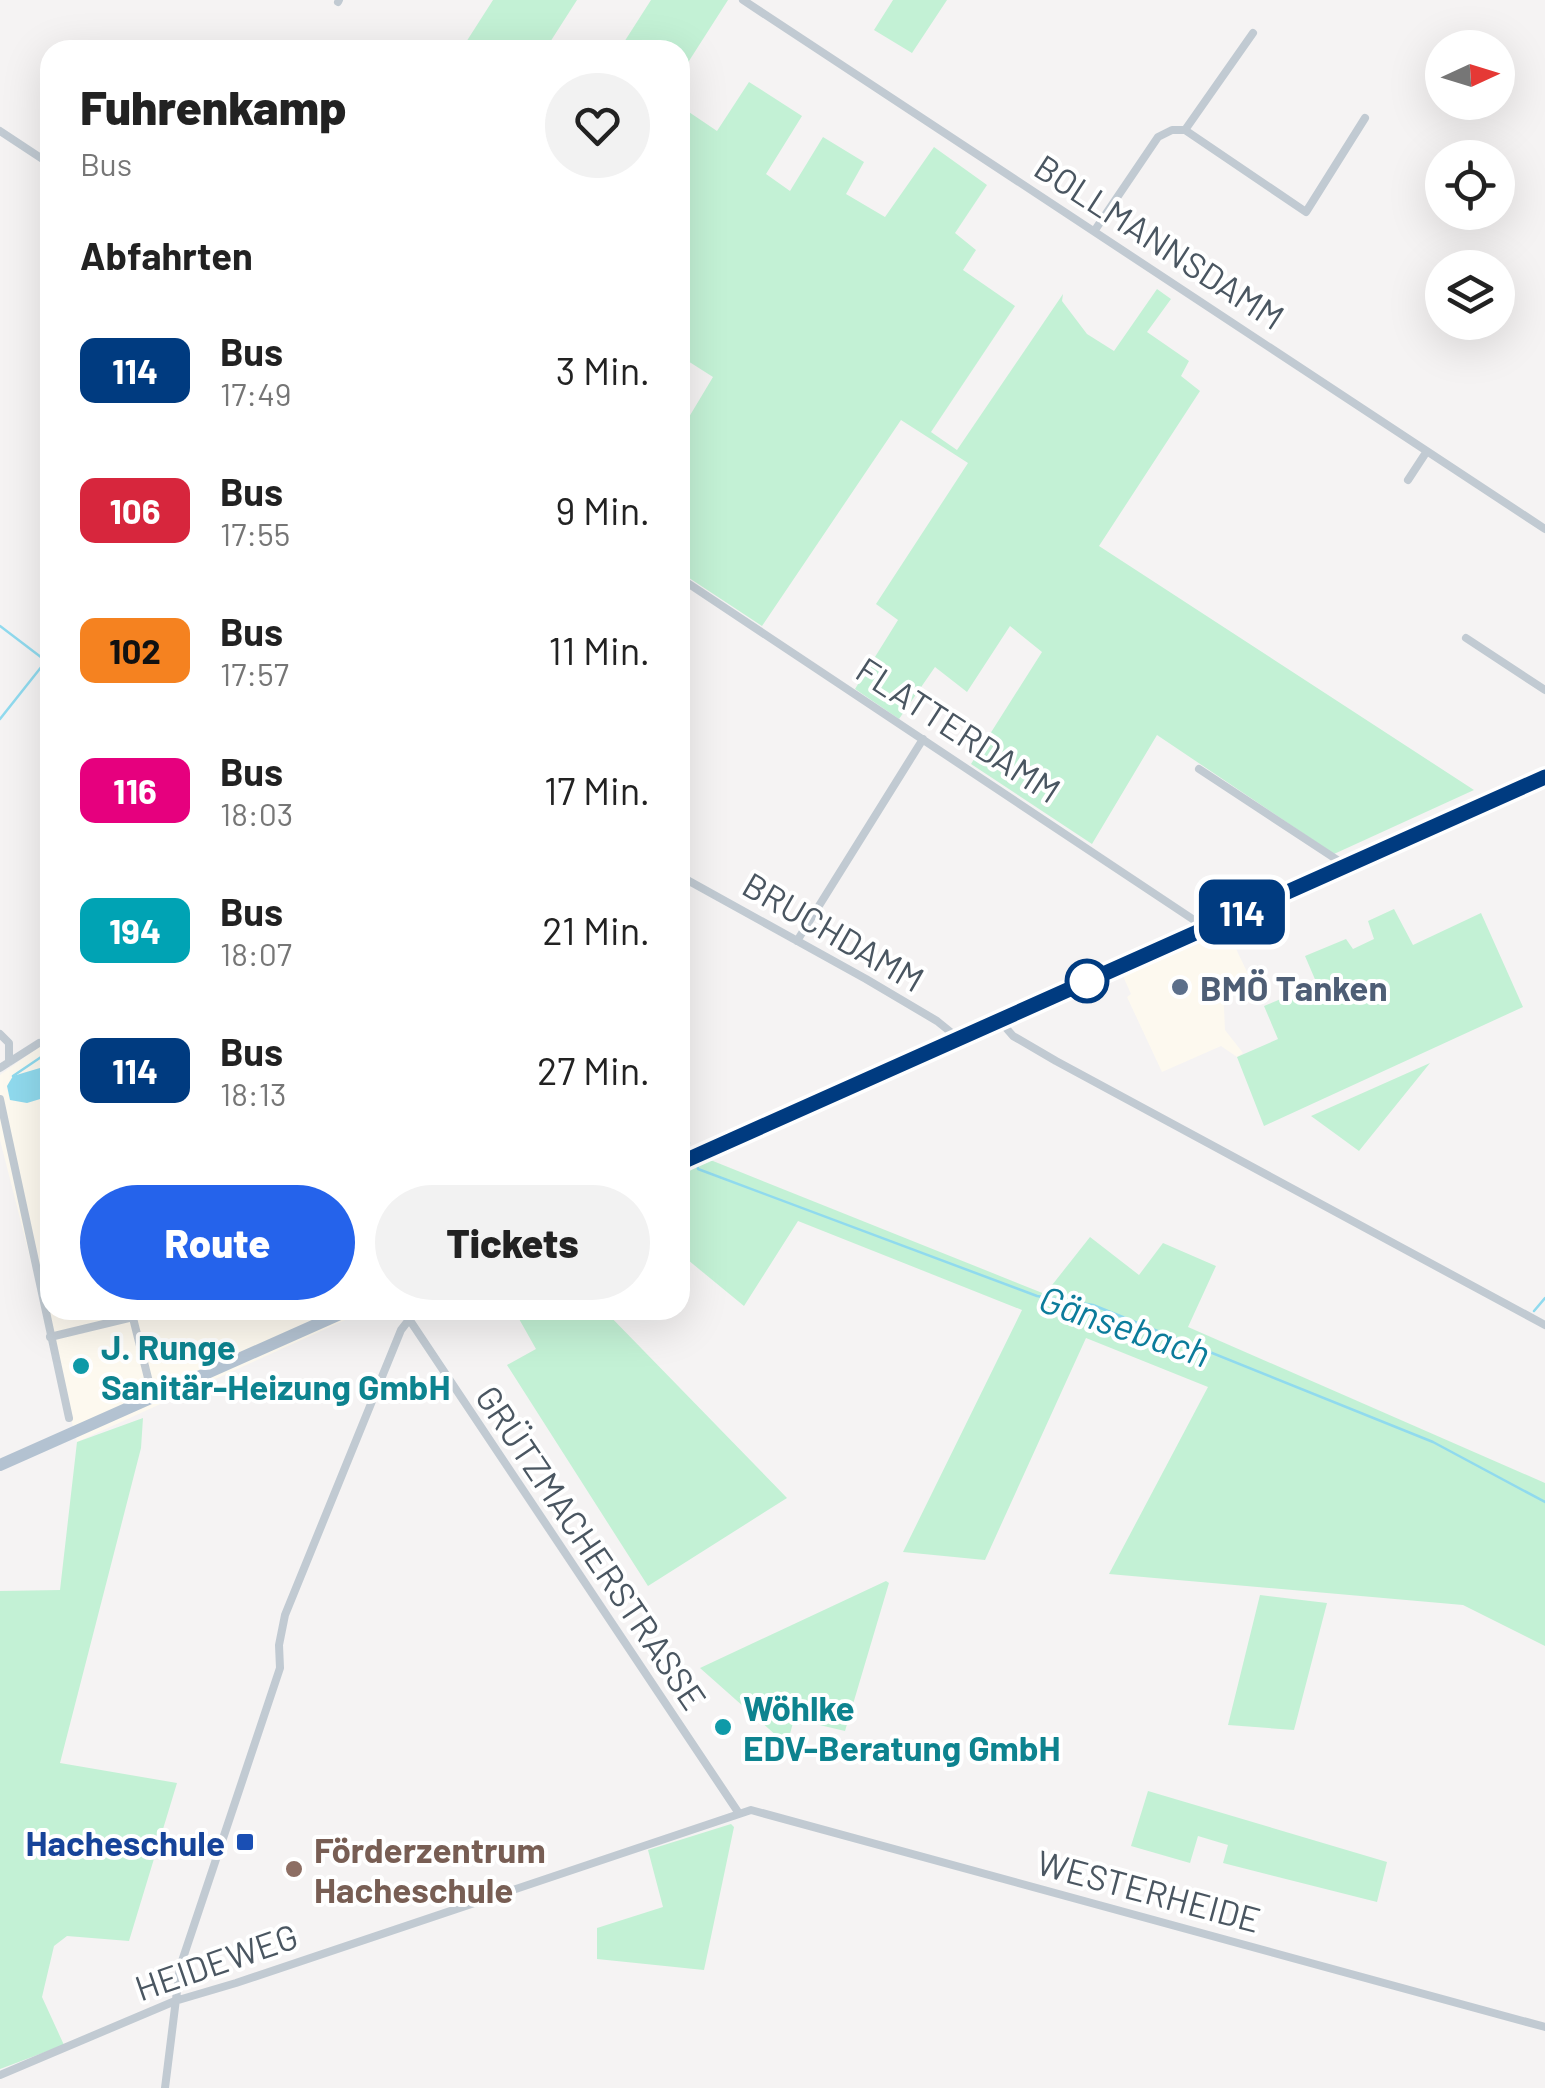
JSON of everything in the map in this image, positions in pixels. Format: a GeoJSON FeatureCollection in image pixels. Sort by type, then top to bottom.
{"type":"FeatureCollection","features":[{"type":"Feature","properties":{"kind":"main road"},"geometry":{"type":"LineString","coordinates":[[690,1158],[1545,777]]}},
{"type":"Feature","properties":{"kind":"main road"},"geometry":{"type":"LineString","coordinates":[[0,1466],[327,1320]]}},
{"type":"Feature","properties":{"kind":"street","name":"BOLLMANNSDAMM"},"geometry":{"type":"LineString","coordinates":[[743,0],[1545,529]]}},
{"type":"Feature","properties":{"kind":"street"},"geometry":{"type":"LineString","coordinates":[[1185,130],[1252,33]]}},
{"type":"Feature","properties":{"kind":"street"},"geometry":{"type":"LineString","coordinates":[[1094,230],[1158,137],[1172,130],[1185,130],[1306,212],[1365,118]]}},
{"type":"Feature","properties":{"kind":"street"},"geometry":{"type":"LineString","coordinates":[[0,131],[40,157]]}},
{"type":"Feature","properties":{"kind":"street"},"geometry":{"type":"LineString","coordinates":[[1408,480],[1427,451]]}},
{"type":"Feature","properties":{"kind":"street","name":"FLATTERDAMM"},"geometry":{"type":"LineString","coordinates":[[690,585],[1206,928]]}},
{"type":"Feature","properties":{"kind":"street"},"geometry":{"type":"LineString","coordinates":[[1466,638],[1545,690]]}},
{"type":"Feature","properties":{"kind":"street"},"geometry":{"type":"LineString","coordinates":[[797,941],[923,739]]}},
{"type":"Feature","properties":{"kind":"street"},"geometry":{"type":"LineString","coordinates":[[1199,768],[1346,866]]}},
{"type":"Feature","properties":{"kind":"street","name":"BRUCHDAMM"},"geometry":{"type":"LineString","coordinates":[[690,882],[937,1022],[958,1038]]}},
{"type":"Feature","properties":{"kind":"street"},"geometry":{"type":"LineString","coordinates":[[1000,1020],[1012,1036],[1056,1061],[1545,1325]]}},
{"type":"Feature","properties":{"kind":"street"},"geometry":{"type":"LineString","coordinates":[[0,1034],[10,1043],[9,1062]]}},
{"type":"Feature","properties":{"kind":"street"},"geometry":{"type":"LineString","coordinates":[[0,1068],[39,1042]]}},
{"type":"Feature","properties":{"kind":"street"},"geometry":{"type":"LineString","coordinates":[[0,1099],[40,1289]]}},
{"type":"Feature","properties":{"kind":"street"},"geometry":{"type":"LineString","coordinates":[[46,1320],[68,1418]]}},
{"type":"Feature","properties":{"kind":"street"},"geometry":{"type":"LineString","coordinates":[[50,1337],[111,1320]]}},
{"type":"Feature","properties":{"kind":"street"},"geometry":{"type":"LineString","coordinates":[[133,1320],[152,1398]]}},
{"type":"Feature","properties":{"kind":"street"},"geometry":{"type":"LineString","coordinates":[[164,2088],[180,1967],[280,1668],[279,1644],[285,1615],[408,1321]]}},
{"type":"Feature","properties":{"kind":"street","name":"GRÜTZMACHERSTRASSE"},"geometry":{"type":"LineString","coordinates":[[408,1321],[738,1812]]}},
{"type":"Feature","properties":{"kind":"street","name":"WESTERHEIDE"},"geometry":{"type":"LineString","coordinates":[[738,1812],[763,1810],[1545,2027]]}},
{"type":"Feature","properties":{"kind":"street","name":"HEIDEWEG"},"geometry":{"type":"LineString","coordinates":[[0,2076],[175,2001],[611,1858],[738,1812]]}},
{"type":"Feature","properties":{"kind":"shaded area"},"geometry":{"type":"Polygon","coordinates":[[[1227,930],[1249,976],[1223,987],[1225,1030],[1243,1053],[1237,1057],[1221,1046],[1162,1072],[1127,997],[1131,994],[1123,976],[1227,930]]]}},
{"type":"Feature","properties":{"kind":"shaded area"},"geometry":{"type":"Polygon","coordinates":[[[40,1046],[40,1297],[0,1140],[0,1075],[40,1046]]]}},
{"type":"Feature","properties":{"kind":"shaded area"},"geometry":{"type":"Polygon","coordinates":[[[46,1320],[345,1320],[77,1442],[46,1320]]]}},
{"type":"Feature","properties":{"kind":"green space"},"geometry":{"type":"Polygon","coordinates":[[[493,0],[577,0],[551,40],[467,40],[493,0]]]}},
{"type":"Feature","properties":{"kind":"green space"},"geometry":{"type":"Polygon","coordinates":[[[651,0],[728,0],[690,59],[690,40],[625,40],[651,0]]]}},
{"type":"Feature","properties":{"kind":"green space"},"geometry":{"type":"Polygon","coordinates":[[[893,0],[947,0],[912,53],[874,30],[893,0]]]}},
{"type":"Feature","properties":{"kind":"green space"},"geometry":{"type":"Polygon","coordinates":[[[749,82],[802,116],[766,174],[790,191],[823,137],[864,162],[846,194],[885,217],[934,147],[987,185],[955,233],[976,250],[963,270],[1015,306],[931,432],[957,450],[1063,294],[1062,301],[1087,334],[1114,351],[1157,289],[1171,299],[1147,332],[1189,361],[1181,376],[1200,391],[1099,546],[1474,790],[1334,854],[1157,735],[1092,844],[971,764],[1042,652],[1010,626],[967,692],[935,667],[899,719],[855,689],[898,620],[876,604],[968,463],[901,420],[762,626],[690,579],[690,415],[713,377],[690,362],[690,113],[717,131],[749,82]]]}},
{"type":"Feature","properties":{"kind":"green space"},"geometry":{"type":"Polygon","coordinates":[[[1394,909],[1413,945],[1481,913],[1523,1007],[1264,1126],[1237,1057],[1278,1039],[1264,1006],[1317,984],[1305,956],[1346,939],[1353,949],[1374,939],[1368,921],[1394,909]]]}},
{"type":"Feature","properties":{"kind":"green space"},"geometry":{"type":"Polygon","coordinates":[[[1430,1063],[1359,1151],[1311,1116],[1430,1063]]]}},
{"type":"Feature","properties":{"kind":"green space"},"geometry":{"type":"Polygon","coordinates":[[[708,1159],[1045,1294],[1090,1237],[1139,1275],[1163,1243],[1216,1266],[1188,1327],[1545,1483],[1545,1646],[1463,1605],[1109,1574],[1208,1387],[1086,1338],[985,1560],[903,1552],[1022,1310],[798,1221],[744,1306],[690,1262],[690,1171],[708,1159]]]}},
{"type":"Feature","properties":{"kind":"green space"},"geometry":{"type":"Polygon","coordinates":[[[520,1320],[614,1320],[787,1498],[648,1586],[507,1365],[536,1349],[520,1320]]]}},
{"type":"Feature","properties":{"kind":"green space"},"geometry":{"type":"Polygon","coordinates":[[[143,1418],[141,1448],[60,1763],[177,1783],[129,1941],[67,1936],[54,1946],[42,1997],[64,2045],[0,2069],[0,1591],[60,1590],[77,1442],[143,1418]]]}},
{"type":"Feature","properties":{"kind":"green space"},"geometry":{"type":"Polygon","coordinates":[[[886,1581],[889,1583],[845,1731],[794,1719],[787,1745],[700,1668],[886,1581]]]}},
{"type":"Feature","properties":{"kind":"green space"},"geometry":{"type":"Polygon","coordinates":[[[1260,1595],[1327,1603],[1294,1730],[1228,1725],[1260,1595]]]}},
{"type":"Feature","properties":{"kind":"green space"},"geometry":{"type":"Polygon","coordinates":[[[1148,1791],[1387,1862],[1377,1902],[1223,1863],[1228,1845],[1198,1836],[1190,1863],[1131,1846],[1148,1791]]]}},
{"type":"Feature","properties":{"kind":"green space"},"geometry":{"type":"Polygon","coordinates":[[[731,1824],[734,1827],[704,1970],[597,1959],[597,1928],[663,1907],[648,1850],[731,1824]]]}},
{"type":"Feature","properties":{"kind":"water"},"geometry":{"type":"Polygon","coordinates":[[[40,1068],[40,1099],[27,1103],[10,1100],[7,1086],[13,1076],[40,1068]]]}},
{"type":"Feature","properties":{"kind":"waterway","name":"Gänsebach"},"geometry":{"type":"LineString","coordinates":[[0,626],[40,656]]}},
{"type":"Feature","properties":{"kind":"waterway"},"geometry":{"type":"LineString","coordinates":[[0,719],[40,669]]}},
{"type":"Feature","properties":{"kind":"waterway"},"geometry":{"type":"LineString","coordinates":[[13,1076],[40,1058]]}},
{"type":"Feature","properties":{"kind":"waterway","name":"Gänsebach"},"geometry":{"type":"LineString","coordinates":[[697,1165],[698,1169],[1037,1296],[1093,1305],[1433,1442],[1545,1502]]}},
{"type":"Feature","properties":{"kind":"waterway"},"geometry":{"type":"LineString","coordinates":[[1534,1311],[1545,1298]]}},
{"type":"Feature","properties":{"kind":"bus line","name":"114"},"geometry":{"type":"LineString","coordinates":[[690,1159],[1545,777]]}},
{"type":"Feature","properties":{"kind":"place","name":"BMÖ Tanken"},"geometry":{"type":"Point","coordinates":[1180,987]}},
{"type":"Feature","properties":{"kind":"place","name":"J. Runge Sanitär-Heizung GmbH"},"geometry":{"type":"Point","coordinates":[81,1366]}},
{"type":"Feature","properties":{"kind":"place","name":"Wöhlke EDV-Beratung GmbH"},"geometry":{"type":"Point","coordinates":[723,1727]}},
{"type":"Feature","properties":{"kind":"place","name":"Hacheschule"},"geometry":{"type":"Point","coordinates":[245,1842]}},
{"type":"Feature","properties":{"kind":"place","name":"Förderzentrum Hacheschule"},"geometry":{"type":"Point","coordinates":[294,1869]}}]}
